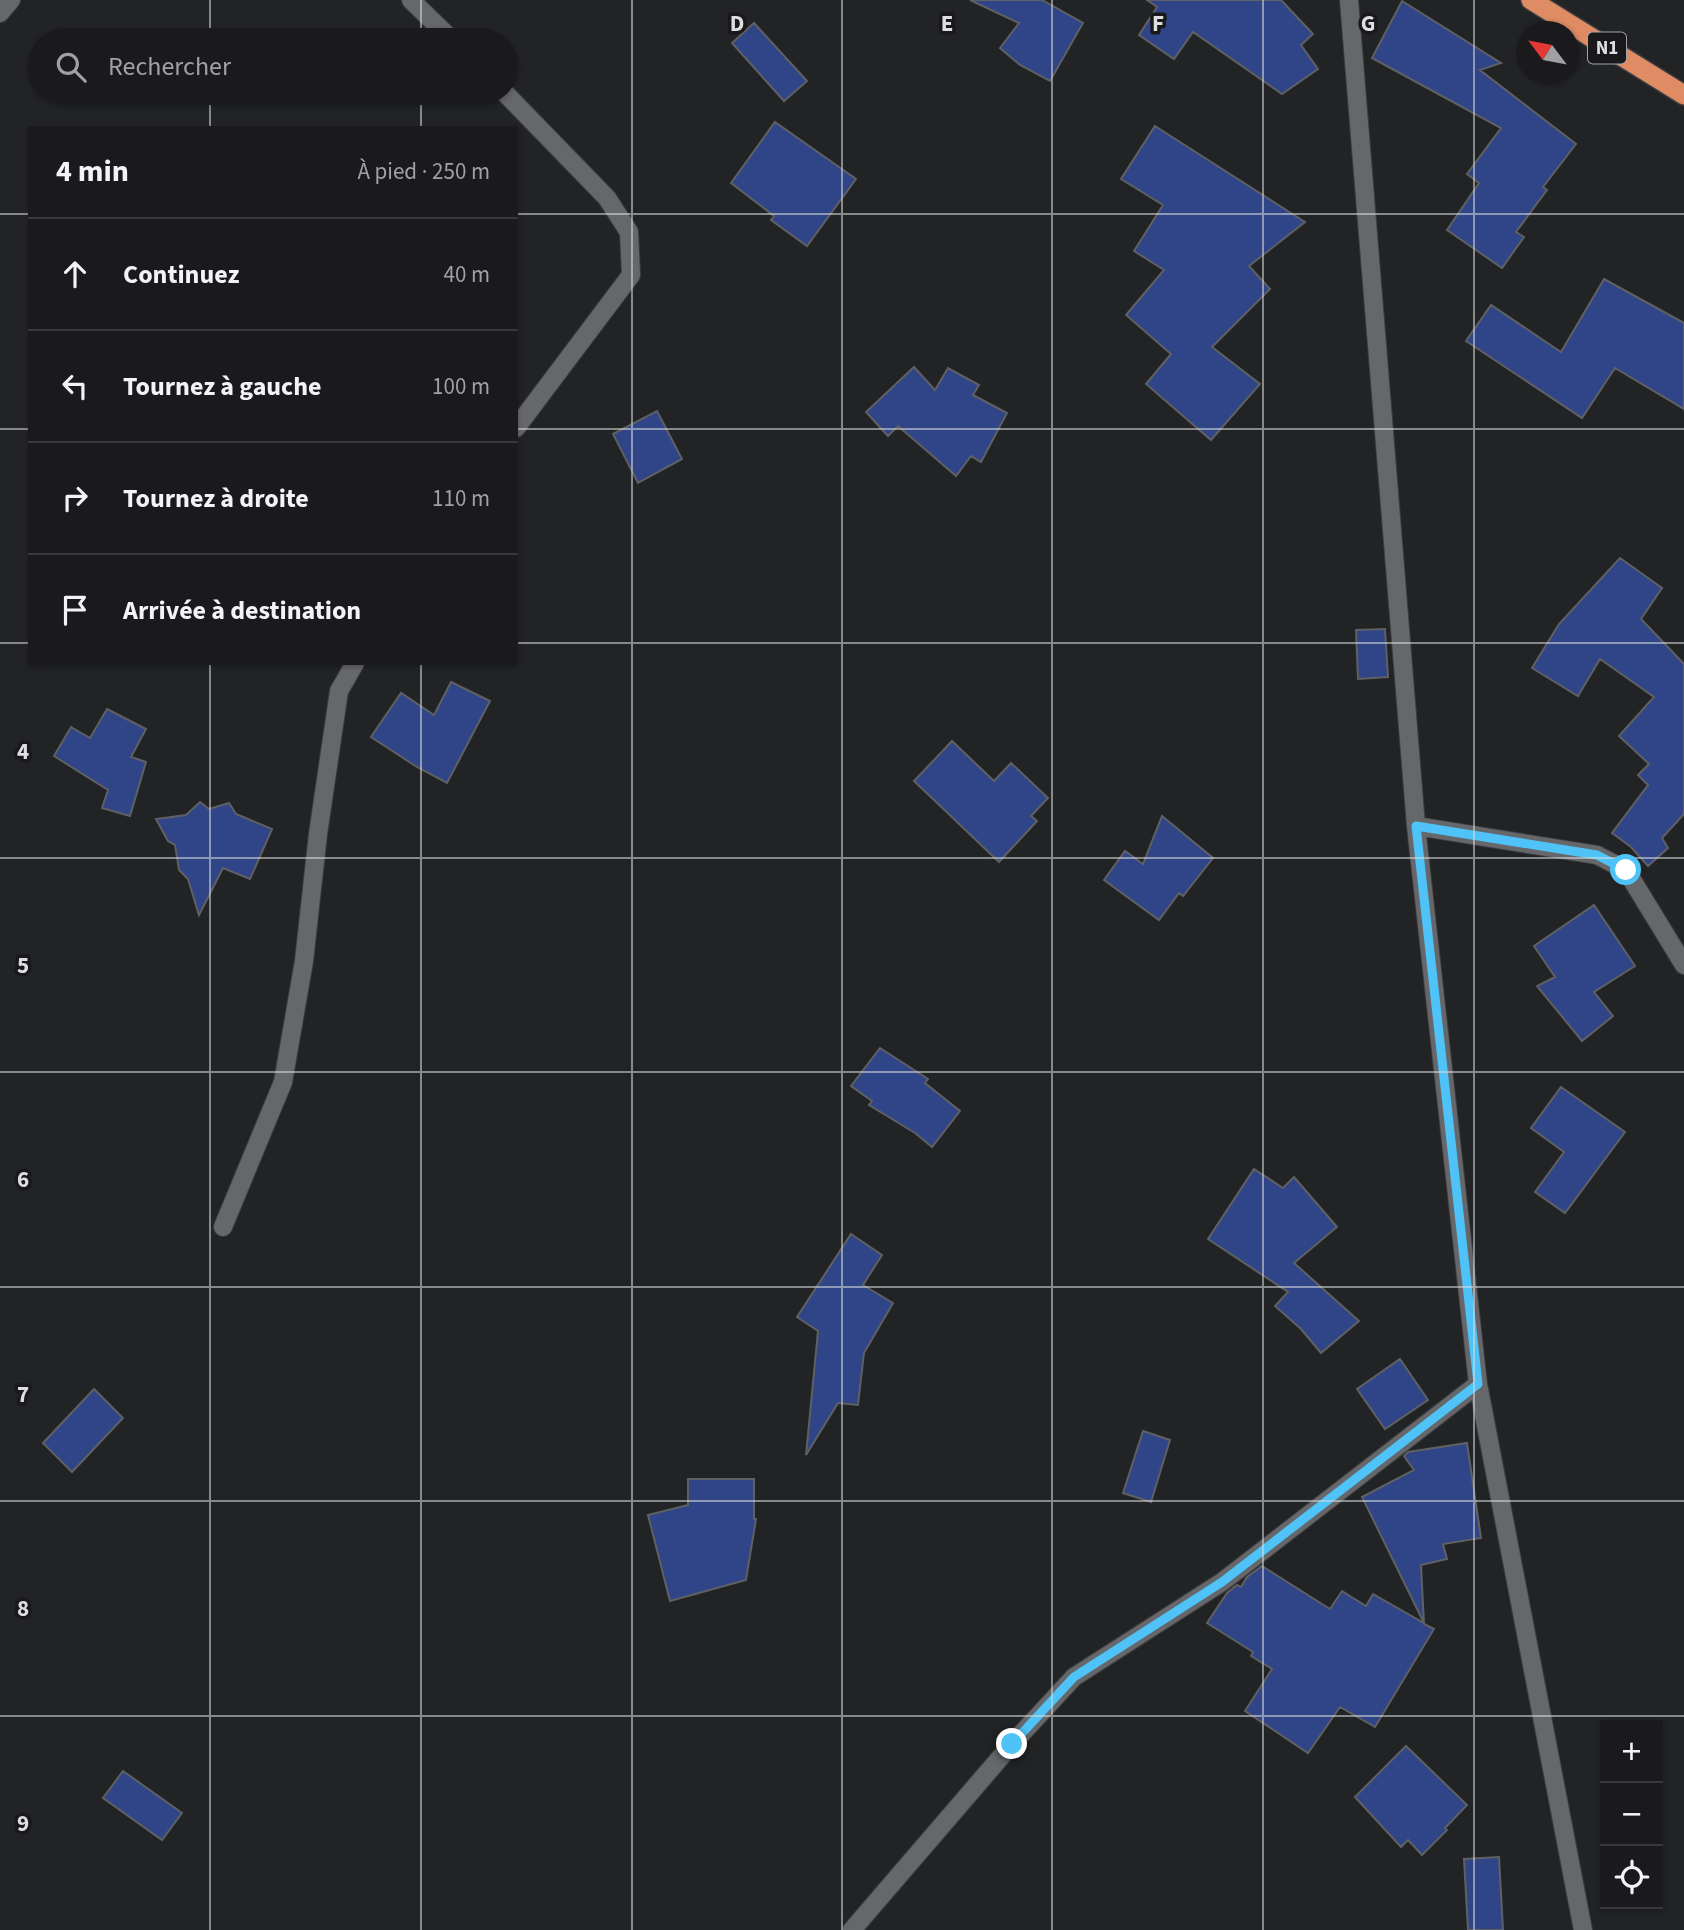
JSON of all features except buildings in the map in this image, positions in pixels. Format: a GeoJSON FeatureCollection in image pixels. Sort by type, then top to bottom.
{"type":"FeatureCollection","features":[{"type":"Feature","properties":{"kind":"highway","name":"N1"},"geometry":{"type":"LineString","coordinates":[[1531,0],[1684,95]]}},
{"type":"Feature","properties":{"kind":"street"},"geometry":{"type":"LineString","coordinates":[[0,13],[11,0]]}},
{"type":"Feature","properties":{"kind":"street"},"geometry":{"type":"LineString","coordinates":[[411,0],[440,28]]}},
{"type":"Feature","properties":{"kind":"street"},"geometry":{"type":"LineString","coordinates":[[1349,0],[1416,826],[1478,1384],[1583,1930]]}},
{"type":"Feature","properties":{"kind":"street"},"geometry":{"type":"LineString","coordinates":[[517,105],[607,198],[629,232],[631,275],[518,425]]}},
{"type":"Feature","properties":{"kind":"street"},"geometry":{"type":"LineString","coordinates":[[223,1227],[283,1082],[304,961],[318,834],[339,691],[354,665]]}},
{"type":"Feature","properties":{"kind":"street"},"geometry":{"type":"LineString","coordinates":[[1416,826],[1597,855],[1626,870],[1684,965]]}},
{"type":"Feature","properties":{"kind":"street"},"geometry":{"type":"LineString","coordinates":[[852,1930],[1012,1744],[1074,1677],[1222,1582],[1478,1384]]}},
{"type":"Feature","properties":{"kind":"route"},"geometry":{"type":"LineString","coordinates":[[1012,1744],[1074,1677],[1222,1582],[1478,1384],[1416,826],[1597,855],[1626,870]]}}]}
